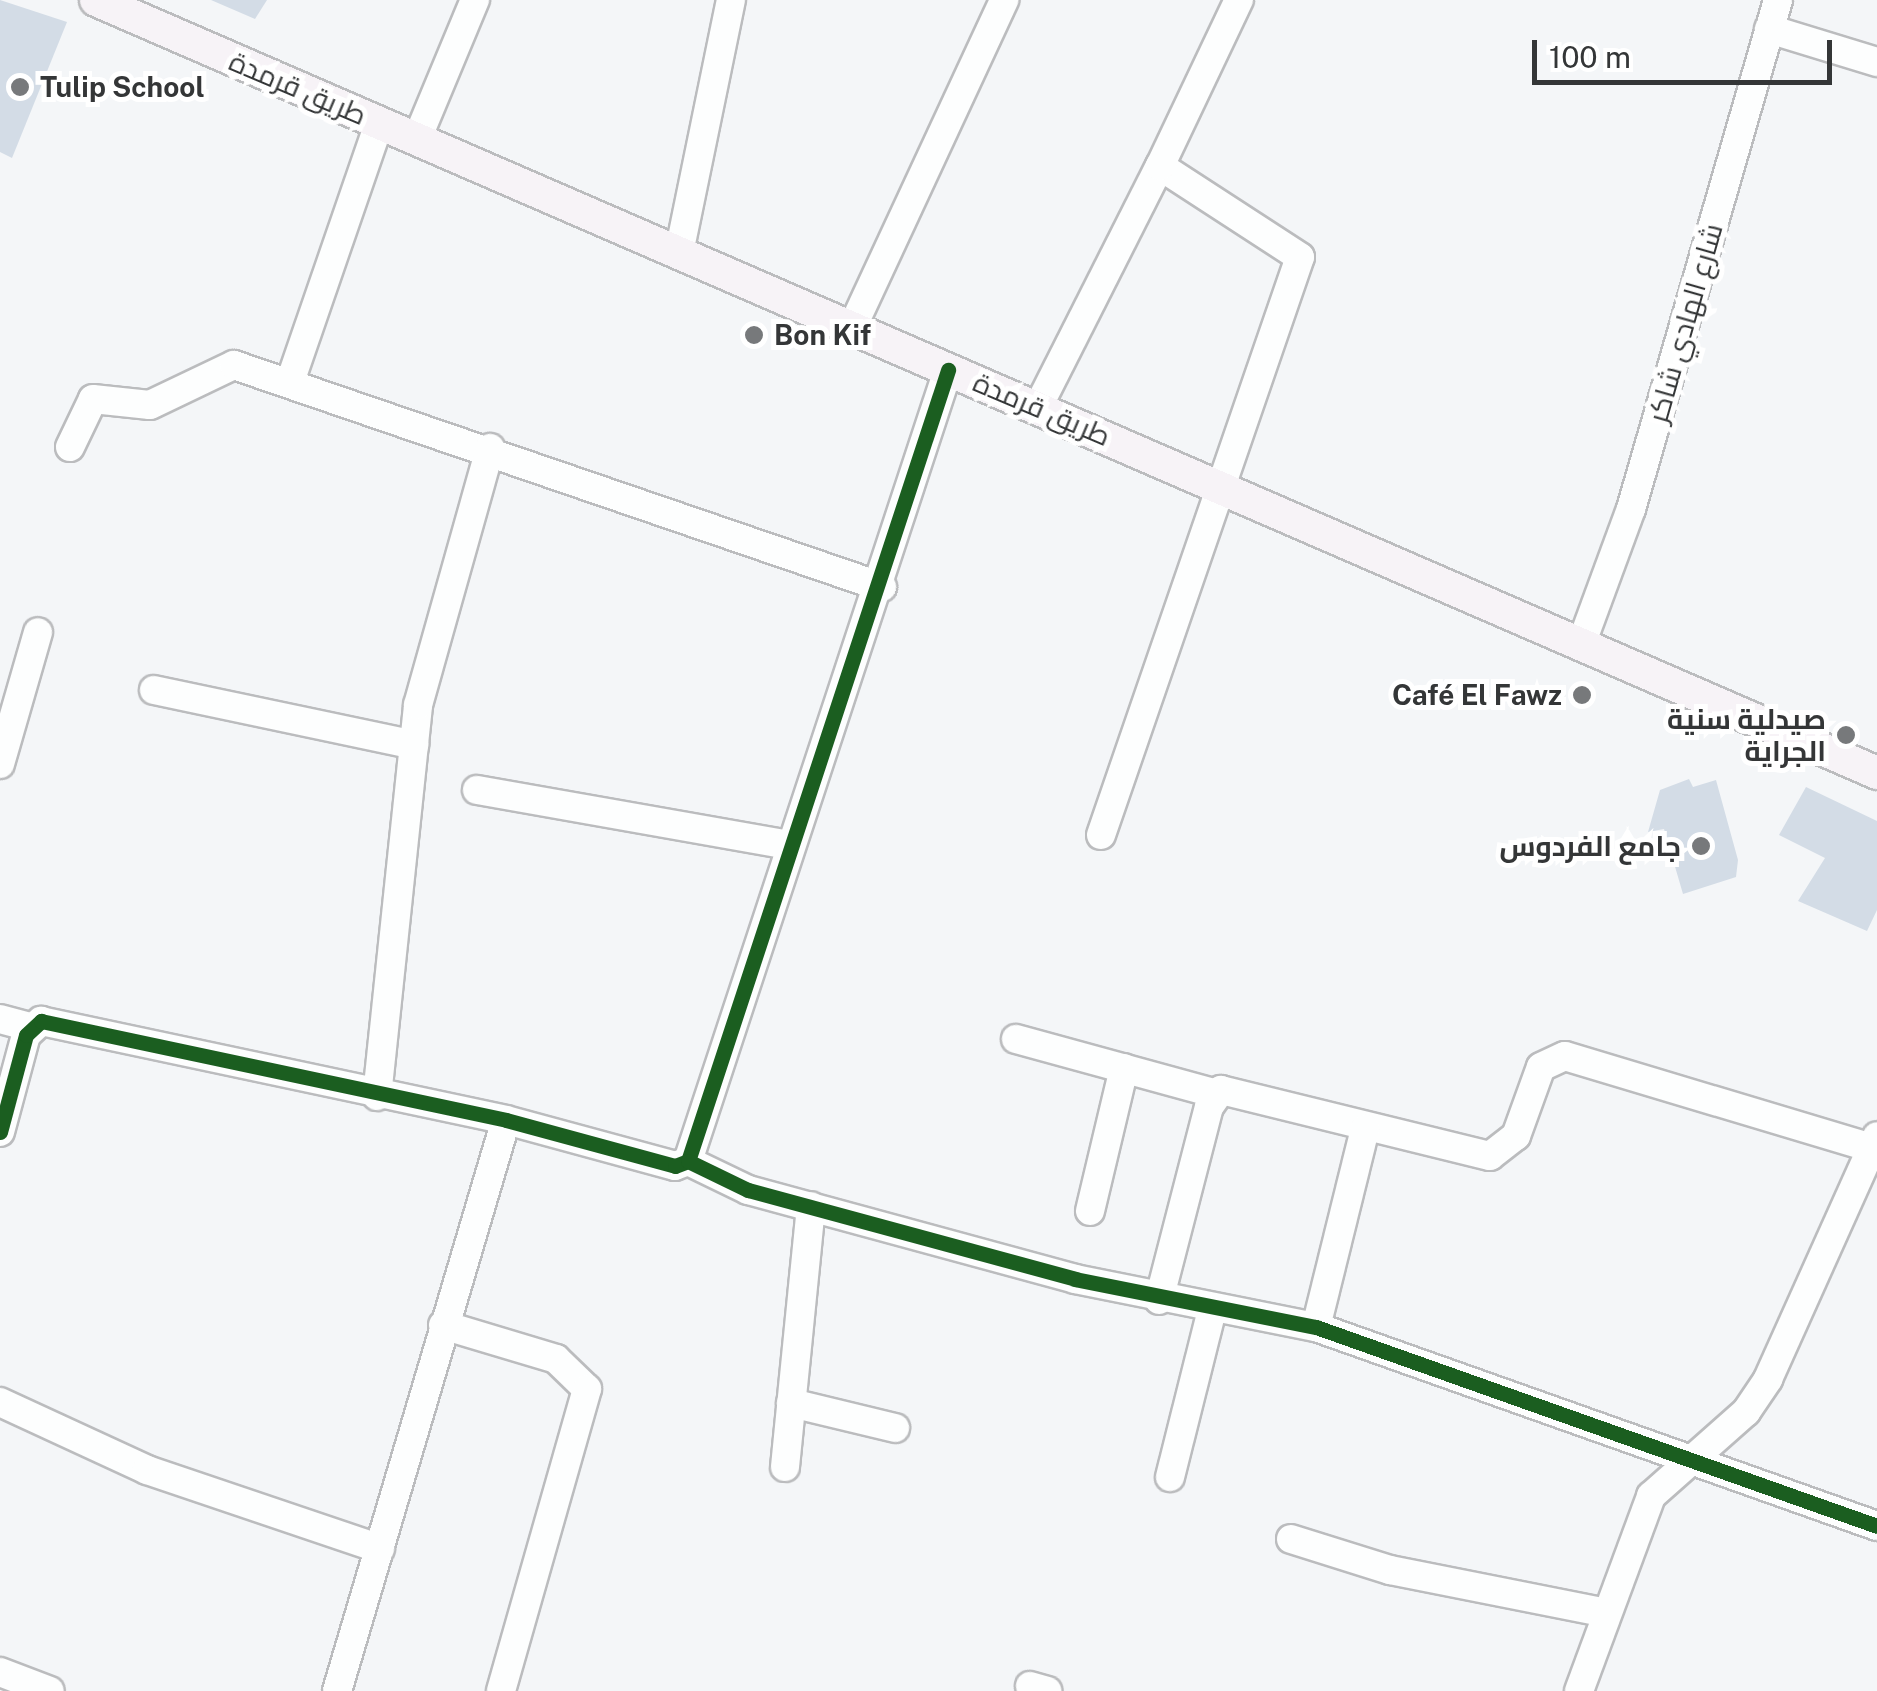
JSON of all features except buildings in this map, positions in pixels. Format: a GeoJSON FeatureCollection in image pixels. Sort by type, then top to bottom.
{"type":"FeatureCollection","features":[{"type":"Feature","properties":{"kind":"main road","name":"طريق قرمدة"},"geometry":{"type":"LineString","coordinates":[[96,0],[1877,773]]}},
{"type":"Feature","properties":{"kind":"street"},"geometry":{"type":"LineString","coordinates":[[417,139],[475,0]]}},
{"type":"Feature","properties":{"kind":"street"},"geometry":{"type":"LineString","coordinates":[[679,253],[731,0]]}},
{"type":"Feature","properties":{"kind":"street"},"geometry":{"type":"LineString","coordinates":[[852,328],[1004,0]]}},
{"type":"Feature","properties":{"kind":"street"},"geometry":{"type":"LineString","coordinates":[[1038,407],[1240,0]]}},
{"type":"Feature","properties":{"kind":"street","name":"شارع الهادي شاكر"},"geometry":{"type":"LineString","coordinates":[[1582,642],[1631,509],[1778,0]]}},
{"type":"Feature","properties":{"kind":"street"},"geometry":{"type":"LineString","coordinates":[[1769,29],[1877,62]]}},
{"type":"Feature","properties":{"kind":"street"},"geometry":{"type":"LineString","coordinates":[[290,382],[379,123]]}},
{"type":"Feature","properties":{"kind":"street"},"geometry":{"type":"LineString","coordinates":[[1101,835],[1300,257],[1160,166]]}},
{"type":"Feature","properties":{"kind":"street"},"geometry":{"type":"LineString","coordinates":[[70,447],[98,396],[150,405],[234,365],[490,448],[882,587]]}},
{"type":"Feature","properties":{"kind":"street"},"geometry":{"type":"LineString","coordinates":[[688,1161],[790,845],[882,587],[948,370]]}},
{"type":"Feature","properties":{"kind":"street"},"geometry":{"type":"LineString","coordinates":[[377,1096],[414,745],[490,448]]}},
{"type":"Feature","properties":{"kind":"street"},"geometry":{"type":"LineString","coordinates":[[0,764],[38,632]]}},
{"type":"Feature","properties":{"kind":"street"},"geometry":{"type":"LineString","coordinates":[[154,690],[414,745]]}},
{"type":"Feature","properties":{"kind":"street"},"geometry":{"type":"LineString","coordinates":[[477,790],[790,845]]}},
{"type":"Feature","properties":{"kind":"street"},"geometry":{"type":"LineString","coordinates":[[0,1018],[29,1027],[60,1024],[377,1096],[506,1120],[675,1166],[688,1161]]}},
{"type":"Feature","properties":{"kind":"street"},"geometry":{"type":"LineString","coordinates":[[0,1132],[29,1027]]}},
{"type":"Feature","properties":{"kind":"street"},"geometry":{"type":"LineString","coordinates":[[1016,1039],[1214,1093],[1490,1156],[1516,1136],[1541,1067],[1565,1056],[1874,1142],[1768,1379],[1651,1496],[1579,1691]]}},
{"type":"Feature","properties":{"kind":"street"},"geometry":{"type":"LineString","coordinates":[[1090,1211],[1124,1068]]}},
{"type":"Feature","properties":{"kind":"street"},"geometry":{"type":"LineString","coordinates":[[1160,1300],[1214,1093]]}},
{"type":"Feature","properties":{"kind":"street"},"geometry":{"type":"LineString","coordinates":[[337,1691],[506,1120]]}},
{"type":"Feature","properties":{"kind":"street"},"geometry":{"type":"LineString","coordinates":[[1316,1328],[1365,1129]]}},
{"type":"Feature","properties":{"kind":"street"},"geometry":{"type":"LineString","coordinates":[[688,1161],[719,1180],[1160,1300],[1316,1328],[1877,1526]]}},
{"type":"Feature","properties":{"kind":"street"},"geometry":{"type":"LineString","coordinates":[[785,1467],[812,1206]]}},
{"type":"Feature","properties":{"kind":"street"},"geometry":{"type":"LineString","coordinates":[[1170,1477],[1212,1310]]}},
{"type":"Feature","properties":{"kind":"street"},"geometry":{"type":"LineString","coordinates":[[443,1326],[556,1358],[587,1388],[502,1691]]}},
{"type":"Feature","properties":{"kind":"street"},"geometry":{"type":"LineString","coordinates":[[0,1402],[147,1470],[380,1549]]}},
{"type":"Feature","properties":{"kind":"street"},"geometry":{"type":"LineString","coordinates":[[791,1403],[896,1428]]}},
{"type":"Feature","properties":{"kind":"street"},"geometry":{"type":"LineString","coordinates":[[1291,1539],[1390,1570],[1606,1613]]}},
{"type":"Feature","properties":{"kind":"street"},"geometry":{"type":"LineString","coordinates":[[0,1672],[50,1691]]}},
{"type":"Feature","properties":{"kind":"cycle path"},"geometry":{"type":"LineString","coordinates":[[0,1132],[26,1035],[41,1021],[506,1120],[675,1166],[688,1161],[948,370]]}},
{"type":"Feature","properties":{"kind":"cycle path"},"geometry":{"type":"LineString","coordinates":[[688,1161],[748,1190],[1075,1279],[1316,1327],[1877,1526]]}},
{"type":"Feature","properties":{"kind":"place","name":"Tulip School"},"geometry":{"type":"Point","coordinates":[20,87]}},
{"type":"Feature","properties":{"kind":"place","name":"Bon Kif"},"geometry":{"type":"Point","coordinates":[754,335]}},
{"type":"Feature","properties":{"kind":"place","name":"Café El Fawz"},"geometry":{"type":"Point","coordinates":[1582,695]}},
{"type":"Feature","properties":{"kind":"place","name":"صيدلية سنية الجراية"},"geometry":{"type":"Point","coordinates":[1846,735]}},
{"type":"Feature","properties":{"kind":"place","name":"جامع الفردوس"},"geometry":{"type":"Point","coordinates":[1701,846]}}]}
